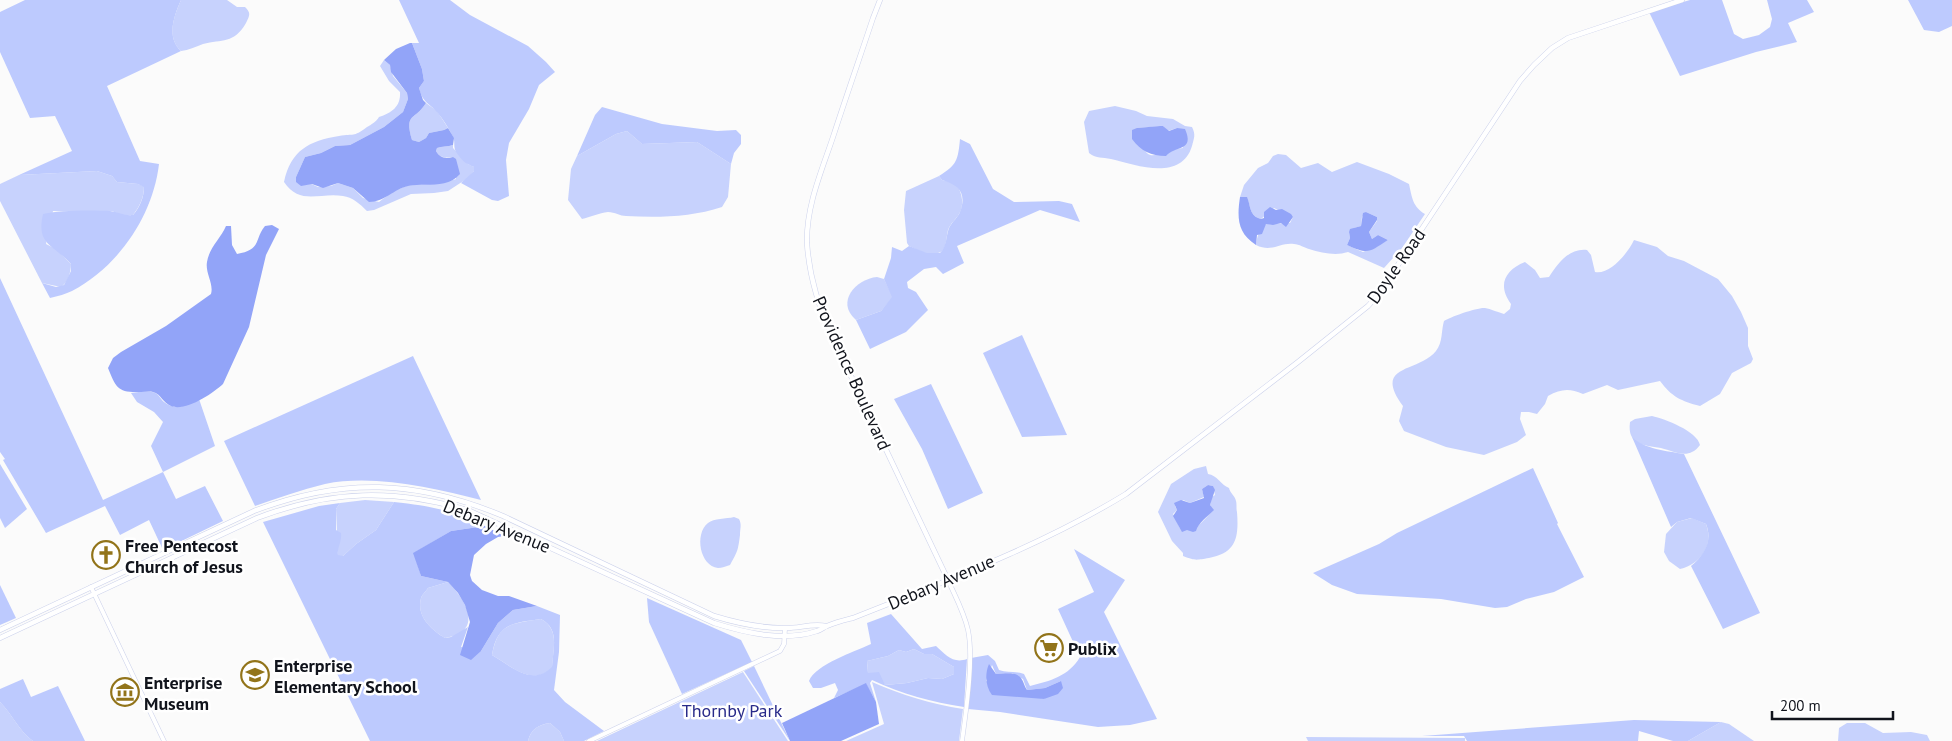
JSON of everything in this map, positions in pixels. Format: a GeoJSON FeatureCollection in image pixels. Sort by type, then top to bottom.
{"type":"FeatureCollection","features":[{"type":"Feature","properties":{"kind":"main road","name":"Providence Boulevard"},"geometry":{"type":"LineString","coordinates":[[880,0],[817,185],[809,221],[807,242],[809,262],[815,294],[831,334],[948,580]]}},
{"type":"Feature","properties":{"kind":"main road","name":"Doyle Road"},"geometry":{"type":"LineString","coordinates":[[1054,533],[1126,494],[1368,306],[1378,295],[1520,81],[1552,48],[1568,38],[1586,31],[1682,0]]}},
{"type":"Feature","properties":{"kind":"main road","name":"Debary Avenue"},"geometry":{"type":"LineString","coordinates":[[0,630],[254,511],[282,500],[311,493],[360,487],[387,487],[446,496],[471,503],[503,516],[714,616],[739,623],[785,628],[816,624],[826,626]]}},
{"type":"Feature","properties":{"kind":"main road","name":"Debary Avenue"},"geometry":{"type":"LineString","coordinates":[[0,638],[257,518],[283,508],[333,497],[388,494],[439,502],[470,511],[714,623],[739,631],[785,636],[818,631],[826,626],[853,618],[948,580],[1054,533]]}},
{"type":"Feature","properties":{"kind":"street","name":"Providence Boulevard"},"geometry":{"type":"LineString","coordinates":[[948,580],[963,612],[968,630],[970,652],[966,714],[962,741]]}},
{"type":"Feature","properties":{"kind":"street"},"geometry":{"type":"LineString","coordinates":[[91,587],[164,741]]}},
{"type":"Feature","properties":{"kind":"street"},"geometry":{"type":"LineString","coordinates":[[589,741],[780,651],[784,644],[785,628]]}},
{"type":"Feature","properties":{"kind":"green space"},"geometry":{"type":"Polygon","coordinates":[[[181,0],[227,0],[237,7],[245,7],[249,16],[241,30],[232,38],[181,51],[174,39],[173,26],[181,0]]]}},
{"type":"Feature","properties":{"kind":"green space"},"geometry":{"type":"Polygon","coordinates":[[[384,60],[390,65],[393,76],[407,93],[408,99],[403,112],[384,127],[350,145],[335,146],[321,153],[305,157],[296,177],[318,187],[331,186],[338,183],[353,188],[363,198],[379,202],[403,187],[456,179],[453,157],[441,156],[436,151],[437,148],[453,145],[453,148],[468,164],[474,167],[474,171],[468,178],[448,191],[411,194],[374,210],[367,211],[356,201],[346,197],[335,195],[304,196],[297,194],[284,182],[291,162],[303,149],[310,144],[328,138],[359,133],[374,123],[379,117],[394,109],[399,102],[400,92],[389,81],[380,66],[384,60]]]}},
{"type":"Feature","properties":{"kind":"green space"},"geometry":{"type":"Polygon","coordinates":[[[426,103],[437,111],[448,128],[429,133],[426,138],[419,142],[412,140],[409,125],[412,118],[426,103]]]}},
{"type":"Feature","properties":{"kind":"green space"},"geometry":{"type":"Polygon","coordinates":[[[1115,106],[1147,116],[1173,119],[1185,126],[1192,127],[1194,139],[1192,146],[1186,157],[1178,164],[1168,168],[1145,167],[1095,156],[1089,153],[1084,122],[1089,111],[1115,106]],[[1163,126],[1137,128],[1144,150],[1152,155],[1183,148],[1177,128],[1168,131],[1163,126]]]}},
{"type":"Feature","properties":{"kind":"green space"},"geometry":{"type":"Polygon","coordinates":[[[627,131],[642,144],[697,142],[731,164],[728,197],[722,207],[699,213],[675,216],[626,216],[608,212],[582,219],[568,200],[571,169],[577,156],[616,134],[627,131]]]}},
{"type":"Feature","properties":{"kind":"green space"},"geometry":{"type":"Polygon","coordinates":[[[1278,154],[1286,155],[1301,168],[1318,163],[1332,172],[1357,162],[1389,174],[1409,184],[1415,205],[1425,214],[1402,248],[1384,268],[1348,252],[1339,254],[1324,253],[1294,244],[1284,244],[1271,248],[1256,245],[1260,231],[1266,224],[1290,223],[1293,217],[1274,208],[1261,219],[1257,218],[1252,213],[1247,198],[1240,197],[1244,185],[1258,168],[1268,163],[1273,156],[1278,154]],[[1366,212],[1362,217],[1361,226],[1349,232],[1350,238],[1347,245],[1363,252],[1388,240],[1378,235],[1372,239],[1369,232],[1377,221],[1377,217],[1366,212]]]}},
{"type":"Feature","properties":{"kind":"green space"},"geometry":{"type":"Polygon","coordinates":[[[97,171],[112,176],[117,182],[144,186],[140,205],[133,215],[124,216],[112,211],[53,211],[46,244],[56,249],[71,264],[67,280],[61,287],[42,283],[0,201],[0,184],[19,175],[97,171]]]}},
{"type":"Feature","properties":{"kind":"green space"},"geometry":{"type":"Polygon","coordinates":[[[939,176],[942,180],[956,185],[961,195],[962,204],[961,211],[948,230],[943,250],[930,254],[909,246],[907,243],[904,210],[906,191],[939,176]]]}},
{"type":"Feature","properties":{"kind":"green space"},"geometry":{"type":"Polygon","coordinates":[[[1634,240],[1657,247],[1668,256],[1684,261],[1718,279],[1732,296],[1741,312],[1748,328],[1748,346],[1753,359],[1751,363],[1732,373],[1720,394],[1700,406],[1677,398],[1660,381],[1618,390],[1607,385],[1583,394],[1569,390],[1557,392],[1548,396],[1545,404],[1537,414],[1521,412],[1520,419],[1526,435],[1517,442],[1484,455],[1446,447],[1404,431],[1399,421],[1403,406],[1395,392],[1393,383],[1395,376],[1401,371],[1428,358],[1436,351],[1441,340],[1444,321],[1481,308],[1487,308],[1504,314],[1510,309],[1511,304],[1504,291],[1505,279],[1512,269],[1525,262],[1535,270],[1540,278],[1549,277],[1560,262],[1569,254],[1575,251],[1587,250],[1591,255],[1595,272],[1601,272],[1618,262],[1634,240]]]}},
{"type":"Feature","properties":{"kind":"green space"},"geometry":{"type":"Polygon","coordinates":[[[877,277],[884,279],[893,297],[881,311],[856,320],[847,306],[851,292],[862,282],[877,277]]]}},
{"type":"Feature","properties":{"kind":"green space"},"geometry":{"type":"Polygon","coordinates":[[[1652,416],[1687,430],[1698,440],[1700,445],[1696,450],[1682,454],[1642,445],[1634,440],[1631,435],[1630,422],[1635,419],[1652,416]]]}},
{"type":"Feature","properties":{"kind":"green space"},"geometry":{"type":"Polygon","coordinates":[[[1206,466],[1208,474],[1214,476],[1229,488],[1236,501],[1237,521],[1236,537],[1230,548],[1218,556],[1198,560],[1183,556],[1183,553],[1172,541],[1158,512],[1171,484],[1194,469],[1206,466]],[[1208,485],[1202,489],[1204,497],[1190,503],[1183,500],[1175,506],[1177,510],[1173,514],[1180,528],[1190,529],[1199,525],[1213,510],[1210,505],[1212,497],[1215,495],[1213,486],[1208,485]]]}},
{"type":"Feature","properties":{"kind":"green space"},"geometry":{"type":"Polygon","coordinates":[[[365,500],[394,502],[376,530],[343,556],[338,556],[336,509],[340,503],[365,500]]]}},
{"type":"Feature","properties":{"kind":"green space"},"geometry":{"type":"Polygon","coordinates":[[[734,517],[739,519],[741,525],[736,553],[730,565],[718,568],[712,566],[703,556],[700,542],[701,534],[708,523],[713,520],[734,517]]]}},
{"type":"Feature","properties":{"kind":"green space"},"geometry":{"type":"Polygon","coordinates":[[[1692,518],[1706,524],[1708,532],[1707,546],[1700,558],[1680,569],[1669,561],[1664,552],[1666,534],[1677,522],[1692,518]]]}},
{"type":"Feature","properties":{"kind":"green space"},"geometry":{"type":"Polygon","coordinates":[[[448,582],[466,606],[468,623],[465,629],[457,635],[445,638],[426,622],[420,605],[422,597],[428,588],[448,582]]]}},
{"type":"Feature","properties":{"kind":"green space"},"geometry":{"type":"Polygon","coordinates":[[[541,619],[551,628],[553,634],[552,668],[537,676],[529,675],[514,669],[492,655],[502,630],[514,624],[541,619]]]}},
{"type":"Feature","properties":{"kind":"green space"},"geometry":{"type":"Polygon","coordinates":[[[914,649],[924,654],[932,654],[954,667],[954,674],[942,679],[928,678],[907,683],[885,685],[868,673],[867,661],[888,656],[899,650],[906,652],[914,649]]]}},
{"type":"Feature","properties":{"kind":"green space","name":"Thornby Park"},"geometry":{"type":"Polygon","coordinates":[[[743,672],[788,741],[597,741],[743,672]]]}},
{"type":"Feature","properties":{"kind":"green space"},"geometry":{"type":"Polygon","coordinates":[[[872,682],[917,698],[963,709],[959,741],[846,741],[884,724],[872,682]]]}},
{"type":"Feature","properties":{"kind":"green space"},"geometry":{"type":"Polygon","coordinates":[[[0,702],[24,732],[33,741],[0,741],[0,702]]]}},
{"type":"Feature","properties":{"kind":"green space"},"geometry":{"type":"Polygon","coordinates":[[[1721,722],[1729,724],[1754,741],[1688,741],[1721,722]]]}},
{"type":"Feature","properties":{"kind":"green space"},"geometry":{"type":"Polygon","coordinates":[[[550,723],[560,732],[564,741],[528,741],[531,733],[536,728],[550,723]]]}},
{"type":"Feature","properties":{"kind":"green space"},"geometry":{"type":"Polygon","coordinates":[[[1847,723],[1865,723],[1883,733],[1911,732],[1927,735],[1930,741],[1838,741],[1839,728],[1847,723]]]}},
{"type":"Feature","properties":{"kind":"green space"},"geometry":{"type":"Polygon","coordinates":[[[1306,737],[1465,738],[1465,741],[1308,741],[1306,737]]]}},
{"type":"Feature","properties":{"kind":"shaded area"},"geometry":{"type":"Polygon","coordinates":[[[25,0],[181,0],[174,19],[173,33],[176,45],[181,51],[107,86],[140,161],[159,164],[149,202],[141,221],[131,238],[118,254],[89,281],[72,291],[50,298],[42,283],[56,287],[64,285],[71,271],[71,264],[44,238],[41,224],[43,214],[95,210],[133,215],[141,202],[144,187],[138,184],[117,182],[112,176],[97,171],[19,175],[72,151],[55,116],[30,118],[0,52],[0,12],[25,0]]]}},
{"type":"Feature","properties":{"kind":"shaded area"},"geometry":{"type":"Polygon","coordinates":[[[399,0],[450,0],[470,15],[528,46],[555,72],[539,85],[529,109],[509,143],[506,160],[509,196],[498,201],[492,200],[461,183],[474,171],[474,167],[467,164],[457,153],[447,126],[437,112],[424,100],[419,88],[424,81],[422,69],[412,43],[419,43],[399,0]]]}},
{"type":"Feature","properties":{"kind":"shaded area"},"geometry":{"type":"Polygon","coordinates":[[[1690,0],[1722,0],[1734,34],[1743,39],[1759,35],[1770,27],[1772,19],[1767,0],[1807,0],[1814,12],[1788,23],[1797,42],[1756,52],[1680,76],[1649,12],[1690,0]]]}},
{"type":"Feature","properties":{"kind":"shaded area"},"geometry":{"type":"Polygon","coordinates":[[[1908,0],[1952,0],[1952,26],[1939,32],[1924,30],[1908,0]]]}},
{"type":"Feature","properties":{"kind":"shaded area"},"geometry":{"type":"Polygon","coordinates":[[[412,43],[422,69],[424,81],[419,88],[426,103],[410,121],[412,140],[419,142],[426,138],[429,133],[448,128],[454,138],[453,145],[437,148],[436,151],[443,157],[453,157],[456,159],[460,174],[442,184],[408,186],[379,200],[369,202],[353,188],[338,183],[323,188],[312,184],[301,186],[296,182],[296,177],[305,157],[321,153],[335,146],[350,145],[384,127],[403,112],[408,99],[407,93],[391,72],[390,65],[384,60],[396,49],[412,43]]]}},
{"type":"Feature","properties":{"kind":"shaded area"},"geometry":{"type":"Polygon","coordinates":[[[602,107],[662,124],[717,131],[736,130],[741,135],[741,144],[734,153],[731,164],[697,142],[642,144],[627,131],[616,134],[577,156],[595,115],[602,107]]]}},
{"type":"Feature","properties":{"kind":"shaded area"},"geometry":{"type":"Polygon","coordinates":[[[1163,126],[1169,131],[1177,128],[1185,129],[1188,141],[1186,145],[1166,156],[1161,156],[1147,152],[1132,139],[1132,130],[1163,126]]]}},
{"type":"Feature","properties":{"kind":"shaded area"},"geometry":{"type":"Polygon","coordinates":[[[960,139],[970,144],[993,189],[1014,202],[1059,201],[1072,204],[1080,222],[1040,210],[957,246],[964,263],[943,274],[936,267],[924,269],[907,282],[908,288],[916,292],[928,310],[906,332],[870,349],[856,320],[881,311],[892,297],[884,279],[891,258],[892,247],[902,251],[909,246],[927,253],[940,253],[945,244],[949,228],[960,212],[963,200],[960,191],[953,184],[942,180],[939,176],[950,169],[956,161],[960,139]]]}},
{"type":"Feature","properties":{"kind":"shaded area"},"geometry":{"type":"Polygon","coordinates":[[[1240,197],[1247,197],[1252,213],[1257,218],[1264,218],[1264,212],[1270,207],[1276,210],[1282,209],[1293,217],[1286,227],[1281,223],[1266,224],[1262,234],[1257,235],[1256,245],[1245,235],[1240,224],[1240,197]]]}},
{"type":"Feature","properties":{"kind":"shaded area"},"geometry":{"type":"Polygon","coordinates":[[[1366,212],[1377,217],[1369,232],[1372,239],[1378,235],[1388,240],[1369,251],[1347,245],[1350,238],[1350,229],[1361,226],[1363,213],[1366,212]]]}},
{"type":"Feature","properties":{"kind":"shaded area"},"geometry":{"type":"Polygon","coordinates":[[[272,225],[279,229],[266,255],[249,327],[223,384],[198,401],[183,407],[168,405],[153,392],[133,392],[119,388],[108,368],[113,358],[166,326],[211,294],[212,290],[207,270],[208,257],[226,226],[231,226],[232,245],[237,254],[254,247],[265,226],[272,225]]]}},
{"type":"Feature","properties":{"kind":"shaded area"},"geometry":{"type":"Polygon","coordinates":[[[0,278],[103,500],[163,472],[176,499],[205,486],[223,521],[163,550],[149,520],[120,535],[105,506],[46,533],[0,452],[0,278]]]}},
{"type":"Feature","properties":{"kind":"shaded area"},"geometry":{"type":"Polygon","coordinates":[[[1022,335],[1067,435],[1022,437],[983,353],[1022,335]]]}},
{"type":"Feature","properties":{"kind":"shaded area"},"geometry":{"type":"Polygon","coordinates":[[[413,356],[481,500],[403,484],[344,481],[298,491],[255,506],[224,441],[413,356]]]}},
{"type":"Feature","properties":{"kind":"shaded area"},"geometry":{"type":"Polygon","coordinates":[[[931,384],[983,493],[948,509],[922,449],[894,399],[931,384]]]}},
{"type":"Feature","properties":{"kind":"shaded area"},"geometry":{"type":"Polygon","coordinates":[[[131,393],[154,393],[168,405],[177,407],[199,399],[215,446],[163,472],[151,446],[163,422],[154,412],[137,402],[131,393]]]}},
{"type":"Feature","properties":{"kind":"shaded area"},"geometry":{"type":"Polygon","coordinates":[[[1632,437],[1649,447],[1684,454],[1760,613],[1723,629],[1691,566],[1700,558],[1706,548],[1708,530],[1706,524],[1691,518],[1677,522],[1671,527],[1632,437]]]}},
{"type":"Feature","properties":{"kind":"shaded area"},"geometry":{"type":"Polygon","coordinates":[[[0,464],[27,509],[5,528],[0,518],[0,464]]]}},
{"type":"Feature","properties":{"kind":"shaded area"},"geometry":{"type":"Polygon","coordinates":[[[1533,468],[1557,524],[1584,577],[1554,592],[1526,599],[1507,607],[1495,608],[1441,599],[1357,594],[1332,585],[1313,573],[1379,544],[1397,533],[1533,468]]]}},
{"type":"Feature","properties":{"kind":"shaded area"},"geometry":{"type":"Polygon","coordinates":[[[1208,485],[1213,486],[1215,490],[1210,505],[1214,510],[1201,522],[1196,531],[1187,530],[1182,532],[1173,516],[1177,510],[1174,503],[1181,500],[1190,503],[1204,498],[1202,489],[1208,485]]]}},
{"type":"Feature","properties":{"kind":"shaded area"},"geometry":{"type":"Polygon","coordinates":[[[394,502],[441,510],[462,516],[485,526],[451,531],[414,553],[421,576],[448,582],[428,588],[423,594],[420,605],[423,617],[430,627],[445,638],[451,637],[468,627],[461,647],[481,651],[498,623],[513,610],[537,606],[560,615],[559,652],[554,690],[565,702],[604,731],[584,741],[564,741],[560,732],[550,723],[536,728],[531,733],[528,741],[370,741],[263,522],[319,506],[340,503],[336,509],[336,530],[341,533],[338,555],[343,556],[376,530],[394,502]],[[541,619],[508,626],[498,636],[492,655],[522,673],[537,675],[544,673],[552,667],[554,646],[553,634],[547,623],[541,619]]]}},
{"type":"Feature","properties":{"kind":"shaded area"},"geometry":{"type":"Polygon","coordinates":[[[485,526],[504,536],[498,537],[486,544],[474,555],[470,575],[472,581],[482,590],[498,596],[509,596],[537,606],[513,610],[498,623],[481,651],[471,660],[460,655],[470,622],[465,605],[458,593],[448,582],[421,576],[413,553],[451,531],[485,526]]]}},
{"type":"Feature","properties":{"kind":"shaded area"},"geometry":{"type":"Polygon","coordinates":[[[1074,549],[1125,580],[1104,612],[1157,719],[1130,725],[1098,727],[968,709],[971,658],[988,655],[995,661],[999,670],[1024,674],[1030,686],[1052,680],[1070,669],[1080,657],[1058,609],[1094,592],[1074,549]],[[992,665],[986,681],[1044,699],[1061,681],[1045,688],[1027,690],[1023,679],[1012,673],[996,674],[992,665]]]}},
{"type":"Feature","properties":{"kind":"shaded area"},"geometry":{"type":"Polygon","coordinates":[[[0,585],[16,618],[0,625],[0,585]]]}},
{"type":"Feature","properties":{"kind":"shaded area"},"geometry":{"type":"Polygon","coordinates":[[[647,598],[741,640],[752,662],[682,694],[649,622],[647,598]]]}},
{"type":"Feature","properties":{"kind":"shaded area"},"geometry":{"type":"Polygon","coordinates":[[[891,614],[922,649],[936,646],[954,659],[967,659],[964,707],[917,697],[895,689],[872,680],[870,683],[876,702],[866,684],[834,698],[838,690],[835,683],[821,688],[813,688],[809,681],[819,669],[836,659],[871,644],[867,623],[891,614]],[[914,649],[906,652],[899,650],[888,656],[867,661],[868,673],[879,672],[885,685],[907,683],[928,678],[942,679],[954,674],[954,667],[932,654],[924,654],[914,649]]]}},
{"type":"Feature","properties":{"kind":"shaded area"},"geometry":{"type":"Polygon","coordinates":[[[989,664],[996,674],[1010,673],[1019,676],[1027,690],[1045,688],[1061,681],[1063,688],[1058,694],[1044,699],[992,695],[986,679],[989,664]]]}},
{"type":"Feature","properties":{"kind":"shaded area"},"geometry":{"type":"Polygon","coordinates":[[[754,666],[790,741],[744,671],[754,666]]]}},
{"type":"Feature","properties":{"kind":"shaded area"},"geometry":{"type":"Polygon","coordinates":[[[23,679],[31,697],[58,686],[85,741],[33,741],[28,737],[0,702],[0,689],[23,679]]]}},
{"type":"Feature","properties":{"kind":"shaded area"},"geometry":{"type":"Polygon","coordinates":[[[866,683],[876,702],[879,724],[841,741],[790,741],[782,723],[866,683]]]}},
{"type":"Feature","properties":{"kind":"shaded area"},"geometry":{"type":"Polygon","coordinates":[[[1634,720],[1721,722],[1688,741],[1673,741],[1639,731],[1638,741],[1467,741],[1464,736],[1422,736],[1634,720]]]}},
{"type":"Feature","properties":{"kind":"place","name":"Free Pentecost Church of Jesus"},"geometry":{"type":"Point","coordinates":[106,555]}},
{"type":"Feature","properties":{"kind":"place","name":"Publix"},"geometry":{"type":"Point","coordinates":[1049,648]}},
{"type":"Feature","properties":{"kind":"place","name":"Enterprise Elementary School"},"geometry":{"type":"Point","coordinates":[255,675]}},
{"type":"Feature","properties":{"kind":"place","name":"Enterprise Museum"},"geometry":{"type":"Point","coordinates":[125,692]}}]}
